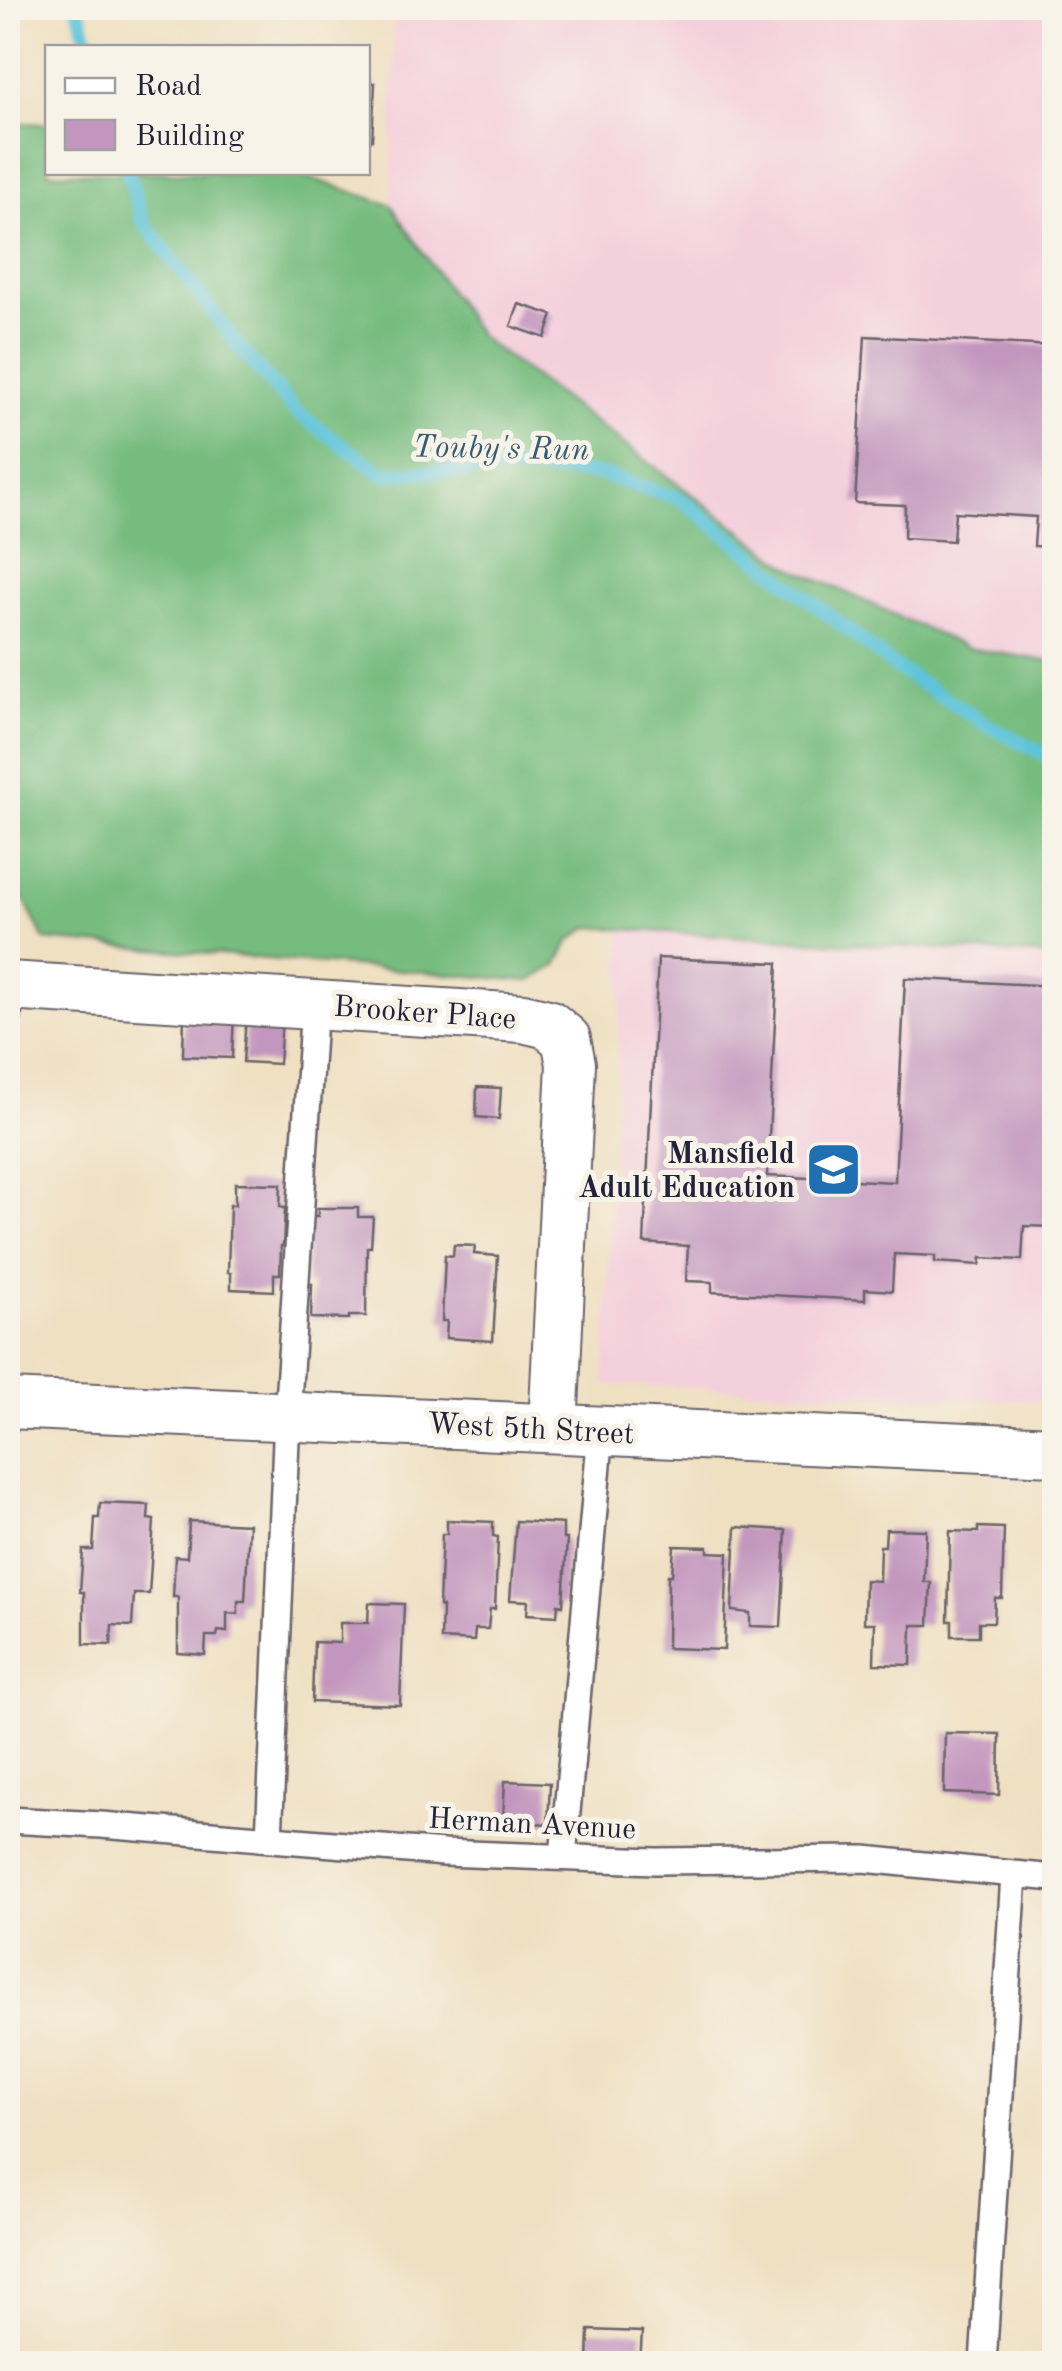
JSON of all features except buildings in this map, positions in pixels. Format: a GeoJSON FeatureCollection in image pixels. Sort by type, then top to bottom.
{"type":"FeatureCollection","features":[{"type":"Feature","properties":{"kind":"street","name":"Brooker Place"},"geometry":{"type":"LineString","coordinates":[[8,996],[314,1004],[523,1018],[548,1024],[566,1038],[570,1064],[553,1428]]}},
{"type":"Feature","properties":{"kind":"street","name":"West 5th Street"},"geometry":{"type":"LineString","coordinates":[[8,1404],[1054,1451]]}},
{"type":"Feature","properties":{"kind":"lane"},"geometry":{"type":"LineString","coordinates":[[269,1839],[287,1417],[314,1004]]}},
{"type":"Feature","properties":{"kind":"lane"},"geometry":{"type":"LineString","coordinates":[[562,1857],[601,1431]]}},
{"type":"Feature","properties":{"kind":"lane","name":"Herman Avenue"},"geometry":{"type":"LineString","coordinates":[[8,1820],[444,1852],[655,1861],[864,1859],[1054,1878]]}},
{"type":"Feature","properties":{"kind":"lane"},"geometry":{"type":"LineString","coordinates":[[982,2364],[1014,1876]]}},
{"type":"Feature","properties":{"kind":"shaded area"},"geometry":{"type":"Polygon","coordinates":[[[395,8],[1054,8],[1054,662],[967,648],[788,566],[481,338],[391,205],[395,8]]]}},
{"type":"Feature","properties":{"kind":"shaded area","name":"Mansfield Adult Education"},"geometry":{"type":"Polygon","coordinates":[[[623,931],[1054,956],[1054,1402],[604,1384],[623,931]]]}},
{"type":"Feature","properties":{"kind":"green space"},"geometry":{"type":"Polygon","coordinates":[[[8,123],[45,124],[45,175],[302,175],[391,205],[481,338],[788,566],[967,648],[1054,662],[1054,956],[588,927],[569,942],[557,965],[530,981],[45,940],[8,871],[8,123]]]}},
{"type":"Feature","properties":{"kind":"waterway","name":"Touby's Run"},"geometry":{"type":"LineString","coordinates":[[78,8],[89,45]]}},
{"type":"Feature","properties":{"kind":"waterway","name":"Touby's Run"},"geometry":{"type":"LineString","coordinates":[[129,175],[143,221],[242,351],[295,411],[383,474],[519,468],[599,474],[681,499],[895,667],[989,726],[1054,759]]}},
{"type":"Feature","properties":{"kind":"place","name":"Mansfield Adult Education"},"geometry":{"type":"Point","coordinates":[834,1170]}}]}
